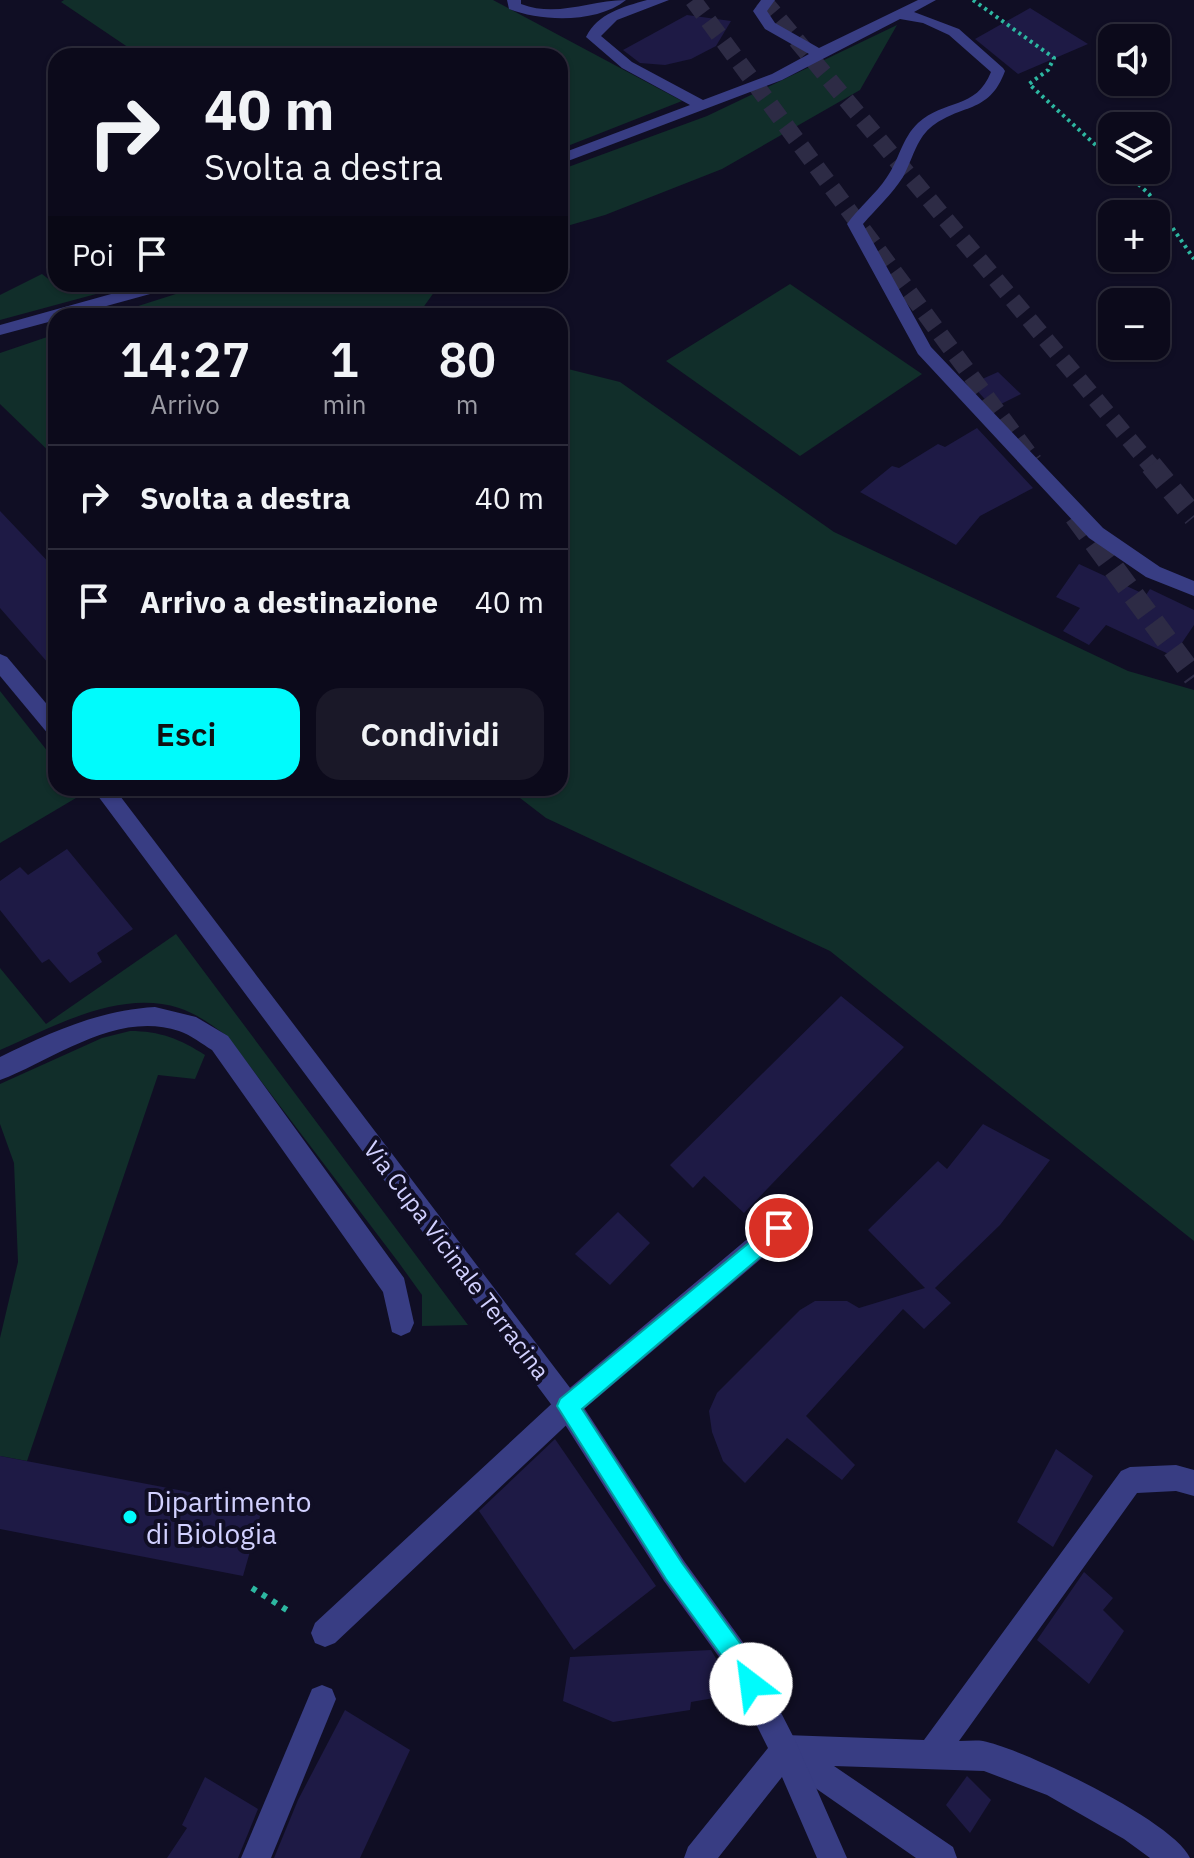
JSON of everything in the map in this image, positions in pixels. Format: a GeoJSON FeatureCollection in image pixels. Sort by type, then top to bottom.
{"type":"FeatureCollection","features":[{"type":"Feature","properties":{"kind":"street"},"geometry":{"type":"LineString","coordinates":[[514,0],[514,6],[526,12],[551,15],[588,11],[619,0]]}},
{"type":"Feature","properties":{"kind":"street"},"geometry":{"type":"LineString","coordinates":[[662,0],[611,18],[602,23],[593,37],[634,70],[699,104]]}},
{"type":"Feature","properties":{"kind":"street"},"geometry":{"type":"LineString","coordinates":[[768,0],[760,11],[770,26],[819,54]]}},
{"type":"Feature","properties":{"kind":"street"},"geometry":{"type":"LineString","coordinates":[[568,156],[777,77],[929,0]]}},
{"type":"Feature","properties":{"kind":"street"},"geometry":{"type":"LineString","coordinates":[[898,14],[924,17],[948,29],[978,49],[998,71],[994,88],[976,103],[926,123],[912,141],[893,179],[855,224],[924,350],[1096,533],[1153,572],[1194,589]]}},
{"type":"Feature","properties":{"kind":"street"},"geometry":{"type":"LineString","coordinates":[[79,308],[137,292]]}},
{"type":"Feature","properties":{"kind":"street"},"geometry":{"type":"LineString","coordinates":[[0,330],[48,317]]}},
{"type":"Feature","properties":{"kind":"street"},"geometry":{"type":"LineString","coordinates":[[0,662],[48,719]]}},
{"type":"Feature","properties":{"kind":"street","name":"Via Cupa Vicinale Terracina"},"geometry":{"type":"LineString","coordinates":[[108,796],[568,1406],[674,1571],[740,1662],[785,1750],[832,1858]]}},
{"type":"Feature","properties":{"kind":"street"},"geometry":{"type":"LineString","coordinates":[[0,1069],[81,1032],[116,1022],[152,1017],[175,1019],[198,1029],[220,1043],[395,1287],[401,1323]]}},
{"type":"Feature","properties":{"kind":"street"},"geometry":{"type":"LineString","coordinates":[[325,1633],[568,1406],[779,1228]]}},
{"type":"Feature","properties":{"kind":"street"},"geometry":{"type":"LineString","coordinates":[[932,1753],[1130,1480],[1176,1478],[1194,1483]]}},
{"type":"Feature","properties":{"kind":"street"},"geometry":{"type":"LineString","coordinates":[[256,1858],[322,1699]]}},
{"type":"Feature","properties":{"kind":"street"},"geometry":{"type":"LineString","coordinates":[[785,1750],[984,1756],[1056,1784],[1135,1828],[1175,1858]]}},
{"type":"Feature","properties":{"kind":"street"},"geometry":{"type":"LineString","coordinates":[[699,1858],[785,1750]]}},
{"type":"Feature","properties":{"kind":"street"},"geometry":{"type":"LineString","coordinates":[[785,1750],[942,1858]]}},
{"type":"Feature","properties":{"kind":"path"},"geometry":{"type":"LineString","coordinates":[[973,0],[1054,58],[1048,70],[1029,84],[1098,147]]}},
{"type":"Feature","properties":{"kind":"path"},"geometry":{"type":"LineString","coordinates":[[1138,184],[1149,194],[1194,259]]}},
{"type":"Feature","properties":{"kind":"path"},"geometry":{"type":"LineString","coordinates":[[252,1588],[290,1612]]}},
{"type":"Feature","properties":{"kind":"green space"},"geometry":{"type":"Polygon","coordinates":[[[493,0],[682,101],[568,146],[568,48],[129,48],[61,2],[493,0]]]}},
{"type":"Feature","properties":{"kind":"green space"},"geometry":{"type":"Polygon","coordinates":[[[897,25],[860,90],[722,169],[605,215],[568,226],[568,167],[707,116],[897,25]]]}},
{"type":"Feature","properties":{"kind":"green space"},"geometry":{"type":"Polygon","coordinates":[[[42,274],[48,279],[48,292],[103,292],[0,320],[0,295],[42,274]]]}},
{"type":"Feature","properties":{"kind":"green space"},"geometry":{"type":"Polygon","coordinates":[[[790,284],[922,374],[800,456],[666,361],[790,284]]]}},
{"type":"Feature","properties":{"kind":"green space"},"geometry":{"type":"Polygon","coordinates":[[[182,292],[434,292],[423,308],[132,308],[182,292]]]}},
{"type":"Feature","properties":{"kind":"green space"},"geometry":{"type":"Polygon","coordinates":[[[48,337],[48,450],[0,404],[0,353],[48,337]]]}},
{"type":"Feature","properties":{"kind":"green space"},"geometry":{"type":"Polygon","coordinates":[[[568,369],[620,382],[834,532],[1128,671],[1194,690],[1194,1241],[830,951],[546,818],[517,796],[568,796],[568,369]]]}},
{"type":"Feature","properties":{"kind":"green space"},"geometry":{"type":"Polygon","coordinates":[[[0,691],[48,752],[48,796],[79,796],[0,843],[0,691]]]}},
{"type":"Feature","properties":{"kind":"green space"},"geometry":{"type":"Polygon","coordinates":[[[176,934],[468,1325],[422,1326],[422,1295],[399,1263],[227,1036],[198,1017],[179,1008],[156,1003],[133,1003],[87,1013],[0,1050],[0,968],[46,1024],[176,934]]]}},
{"type":"Feature","properties":{"kind":"green space"},"geometry":{"type":"Polygon","coordinates":[[[130,1031],[169,1037],[205,1055],[195,1079],[158,1075],[27,1461],[0,1456],[0,1338],[18,1262],[14,1163],[0,1124],[0,1084],[102,1038],[130,1031]]]}},
{"type":"Feature","properties":{"kind":"building"},"geometry":{"type":"Polygon","coordinates":[[[1030,8],[1088,44],[1018,74],[975,39],[1030,8]]]}},
{"type":"Feature","properties":{"kind":"building"},"geometry":{"type":"Polygon","coordinates":[[[687,15],[731,21],[716,46],[691,59],[665,65],[640,63],[623,50],[687,15]]]}},
{"type":"Feature","properties":{"kind":"building"},"geometry":{"type":"Polygon","coordinates":[[[998,372],[1021,394],[993,408],[971,384],[998,372]]]}},
{"type":"Feature","properties":{"kind":"building"},"geometry":{"type":"Polygon","coordinates":[[[977,428],[1033,488],[980,516],[956,545],[860,492],[892,466],[899,468],[938,444],[945,447],[977,428]]]}},
{"type":"Feature","properties":{"kind":"building"},"geometry":{"type":"Polygon","coordinates":[[[0,511],[48,562],[48,663],[0,608],[0,511]]]}},
{"type":"Feature","properties":{"kind":"building"},"geometry":{"type":"Polygon","coordinates":[[[1079,564],[1146,595],[1150,589],[1194,610],[1194,625],[1173,656],[1106,625],[1089,645],[1063,631],[1080,608],[1056,597],[1079,564]]]}},
{"type":"Feature","properties":{"kind":"building"},"geometry":{"type":"Polygon","coordinates":[[[67,849],[133,929],[97,953],[102,962],[70,983],[49,959],[42,963],[0,910],[0,881],[20,867],[28,875],[67,849]]]}},
{"type":"Feature","properties":{"kind":"building"},"geometry":{"type":"Polygon","coordinates":[[[841,996],[904,1047],[744,1213],[704,1176],[693,1188],[670,1165],[841,996]]]}},
{"type":"Feature","properties":{"kind":"building"},"geometry":{"type":"Polygon","coordinates":[[[983,1124],[1050,1160],[1000,1225],[935,1288],[951,1303],[924,1329],[903,1309],[806,1416],[855,1465],[842,1480],[787,1438],[745,1483],[723,1461],[712,1432],[709,1411],[717,1393],[800,1310],[815,1301],[847,1301],[859,1308],[925,1288],[868,1230],[938,1161],[947,1169],[983,1124]]]}},
{"type":"Feature","properties":{"kind":"building"},"geometry":{"type":"Polygon","coordinates":[[[618,1212],[650,1243],[610,1285],[575,1254],[618,1212]]]}},
{"type":"Feature","properties":{"kind":"building"},"geometry":{"type":"Polygon","coordinates":[[[555,1439],[656,1586],[574,1650],[479,1511],[555,1439]]]}},
{"type":"Feature","properties":{"kind":"building"},"geometry":{"type":"Polygon","coordinates":[[[1056,1449],[1093,1476],[1053,1547],[1017,1522],[1056,1449]]]}},
{"type":"Feature","properties":{"kind":"building","name":"Dipartimento di Biologia"},"geometry":{"type":"Polygon","coordinates":[[[0,1456],[263,1506],[243,1576],[0,1529],[0,1456]]]}},
{"type":"Feature","properties":{"kind":"building"},"geometry":{"type":"Polygon","coordinates":[[[1084,1572],[1113,1598],[1103,1610],[1124,1631],[1089,1684],[1037,1640],[1084,1572]]]}},
{"type":"Feature","properties":{"kind":"building"},"geometry":{"type":"Polygon","coordinates":[[[711,1650],[737,1694],[691,1702],[690,1710],[613,1722],[563,1701],[570,1657],[711,1650]]]}},
{"type":"Feature","properties":{"kind":"building"},"geometry":{"type":"Polygon","coordinates":[[[345,1710],[410,1750],[360,1858],[274,1858],[298,1800],[345,1710]]]}},
{"type":"Feature","properties":{"kind":"building"},"geometry":{"type":"Polygon","coordinates":[[[967,1776],[991,1800],[970,1833],[946,1805],[967,1776]]]}},
{"type":"Feature","properties":{"kind":"building"},"geometry":{"type":"Polygon","coordinates":[[[205,1777],[258,1809],[238,1858],[167,1858],[187,1828],[182,1825],[205,1777]]]}},
{"type":"Feature","properties":{"kind":"tunnel"},"geometry":{"type":"LineString","coordinates":[[693,0],[1034,461]]}},
{"type":"Feature","properties":{"kind":"tunnel"},"geometry":{"type":"LineString","coordinates":[[763,0],[1152,467]]}},
{"type":"Feature","properties":{"kind":"tunnel"},"geometry":{"type":"LineString","coordinates":[[1151,465],[1194,517]]}},
{"type":"Feature","properties":{"kind":"tunnel"},"geometry":{"type":"LineString","coordinates":[[1075,516],[1194,677]]}},
{"type":"Feature","properties":{"kind":"place","name":"Dipartimento di Biologia"},"geometry":{"type":"Point","coordinates":[130,1517]}},
{"type":"Feature","properties":{"kind":"route"},"geometry":{"type":"LineString","coordinates":[[751,1684],[740,1662],[674,1571],[568,1406],[779,1228]]}}]}
